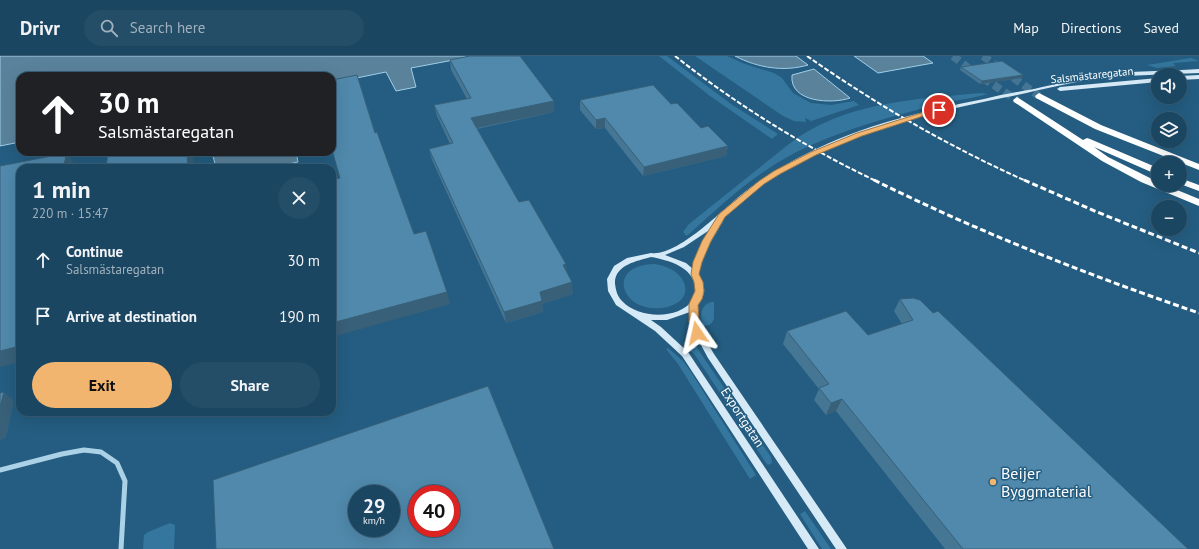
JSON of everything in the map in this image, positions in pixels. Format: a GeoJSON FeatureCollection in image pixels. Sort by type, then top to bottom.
{"type":"FeatureCollection","features":[{"type":"Feature","properties":{"kind":"highway"},"geometry":{"type":"LineString","coordinates":[[1039,96],[1124,138],[1199,167]]}},
{"type":"Feature","properties":{"kind":"highway"},"geometry":{"type":"LineString","coordinates":[[1017,100],[1105,160],[1144,180],[1199,203]]}},
{"type":"Feature","properties":{"kind":"highway"},"geometry":{"type":"LineString","coordinates":[[1076,115],[1096,128],[1129,145],[1156,156]]}},
{"type":"Feature","properties":{"kind":"highway"},"geometry":{"type":"LineString","coordinates":[[1055,127],[1151,169]]}},
{"type":"Feature","properties":{"kind":"highway"},"geometry":{"type":"LineString","coordinates":[[1187,169],[1199,173]]}},
{"type":"Feature","properties":{"kind":"highway"},"geometry":{"type":"LineString","coordinates":[[1187,183],[1199,188]]}},
{"type":"Feature","properties":{"kind":"street","name":"Salsmästaregatan"},"geometry":{"type":"LineString","coordinates":[[656,255],[676,250],[777,172],[837,143],[924,114],[970,103],[1099,77],[1199,70]]}},
{"type":"Feature","properties":{"kind":"street"},"geometry":{"type":"LineString","coordinates":[[1187,78],[1199,77]]}},
{"type":"Feature","properties":{"kind":"street","name":"Salsmästaregatan"},"geometry":{"type":"LineString","coordinates":[[1027,92],[1151,81]]}},
{"type":"Feature","properties":{"kind":"street","name":"Salsmästaregatan"},"geometry":{"type":"LineString","coordinates":[[695,274],[702,250],[722,215]]}},
{"type":"Feature","properties":{"kind":"street","name":"Exportgatan"},"geometry":{"type":"LineString","coordinates":[[636,314],[648,317],[668,317],[680,314],[697,299],[700,291],[699,282],[695,274],[679,261],[668,257],[656,255],[640,256],[628,260],[615,271],[610,280],[611,290],[615,299],[624,308],[636,314],[658,329],[685,354],[814,549]]}},
{"type":"Feature","properties":{"kind":"street","name":"Exportgatan"},"geometry":{"type":"LineString","coordinates":[[693,304],[694,322],[697,333],[842,549]]}},
{"type":"Feature","properties":{"kind":"street"},"geometry":{"type":"LineString","coordinates":[[0,470],[62,454],[84,450],[101,452],[117,463],[125,481],[121,549]]}},
{"type":"Feature","properties":{"kind":"shaded area"},"geometry":{"type":"Polygon","coordinates":[[[0,56],[475,56],[411,68],[416,87],[396,91],[386,72],[336,82],[336,72],[16,72],[16,143],[0,146],[0,56]]]}},
{"type":"Feature","properties":{"kind":"shaded area"},"geometry":{"type":"Polygon","coordinates":[[[659,56],[667,56],[731,104],[778,134],[772,139],[710,96],[659,56]]]}},
{"type":"Feature","properties":{"kind":"shaded area"},"geometry":{"type":"Polygon","coordinates":[[[695,56],[727,56],[745,64],[774,73],[782,78],[793,93],[811,103],[831,105],[854,101],[859,105],[811,121],[805,118],[806,122],[794,121],[783,116],[695,56]]]}},
{"type":"Feature","properties":{"kind":"shaded area"},"geometry":{"type":"Polygon","coordinates":[[[735,56],[796,56],[808,65],[790,68],[771,68],[735,56]]]}},
{"type":"Feature","properties":{"kind":"shaded area"},"geometry":{"type":"Polygon","coordinates":[[[854,56],[923,56],[933,63],[878,73],[854,56]]]}},
{"type":"Feature","properties":{"kind":"shaded area"},"geometry":{"type":"Polygon","coordinates":[[[1191,58],[1199,61],[1173,63],[1176,66],[1157,68],[1147,65],[1191,58]]]}},
{"type":"Feature","properties":{"kind":"shaded area"},"geometry":{"type":"Polygon","coordinates":[[[814,69],[850,98],[843,100],[823,101],[805,96],[797,91],[793,84],[792,75],[814,69]]]}},
{"type":"Feature","properties":{"kind":"shaded area"},"geometry":{"type":"Polygon","coordinates":[[[981,93],[988,94],[949,102],[888,118],[847,131],[809,146],[763,172],[724,202],[688,235],[686,236],[683,232],[689,224],[789,144],[810,130],[833,119],[856,111],[881,105],[981,93]]]}},
{"type":"Feature","properties":{"kind":"shaded area"},"geometry":{"type":"Polygon","coordinates":[[[213,156],[297,156],[298,162],[288,164],[215,164],[213,156]]]}},
{"type":"Feature","properties":{"kind":"shaded area"},"geometry":{"type":"Polygon","coordinates":[[[654,264],[666,267],[682,278],[685,286],[685,293],[681,300],[674,305],[662,308],[648,308],[636,303],[628,297],[624,288],[624,280],[629,272],[639,266],[654,264]]]}},
{"type":"Feature","properties":{"kind":"shaded area"},"geometry":{"type":"Polygon","coordinates":[[[714,302],[714,319],[711,324],[702,327],[701,316],[704,306],[714,302]]]}},
{"type":"Feature","properties":{"kind":"shaded area"},"geometry":{"type":"Polygon","coordinates":[[[691,339],[771,457],[772,463],[768,465],[766,463],[695,355],[683,343],[691,339]]]}},
{"type":"Feature","properties":{"kind":"shaded area"},"geometry":{"type":"Polygon","coordinates":[[[668,348],[683,361],[691,372],[756,475],[750,479],[678,364],[666,349],[668,348]]]}},
{"type":"Feature","properties":{"kind":"shaded area"},"geometry":{"type":"Polygon","coordinates":[[[805,511],[831,549],[822,549],[800,514],[805,511]]]}},
{"type":"Feature","properties":{"kind":"shaded area"},"geometry":{"type":"Polygon","coordinates":[[[170,523],[175,525],[174,549],[143,549],[144,535],[170,523]]]}},
{"type":"Feature","properties":{"kind":"building"},"geometry":{"type":"Polygon","coordinates":[[[470,56],[520,56],[554,101],[471,118],[519,202],[529,200],[566,264],[563,265],[572,282],[540,292],[542,301],[504,312],[429,149],[453,143],[434,105],[471,98],[450,60],[470,56]]]}},
{"type":"Feature","properties":{"kind":"building"},"geometry":{"type":"Polygon","coordinates":[[[1002,61],[1023,75],[982,81],[961,67],[1002,61]]]}},
{"type":"Feature","properties":{"kind":"building"},"geometry":{"type":"Polygon","coordinates":[[[357,75],[375,133],[377,132],[414,234],[426,231],[447,292],[336,322],[336,179],[340,178],[334,156],[336,156],[336,79],[357,75]]]}},
{"type":"Feature","properties":{"kind":"building"},"geometry":{"type":"Polygon","coordinates":[[[653,85],[671,104],[677,103],[701,128],[708,126],[728,146],[644,167],[605,118],[596,120],[580,100],[653,85]]]}},
{"type":"Feature","properties":{"kind":"building"},"geometry":{"type":"Polygon","coordinates":[[[52,156],[66,156],[64,164],[16,164],[16,347],[0,351],[0,166],[52,156]]]}},
{"type":"Feature","properties":{"kind":"building"},"geometry":{"type":"Polygon","coordinates":[[[108,156],[187,156],[188,164],[106,164],[108,156]]]}},
{"type":"Feature","properties":{"kind":"building","name":"Beijer Byggmaterial"},"geometry":{"type":"Polygon","coordinates":[[[913,298],[920,300],[933,313],[938,311],[1188,549],[963,549],[842,399],[831,403],[819,388],[829,384],[787,331],[846,311],[868,335],[913,320],[900,299],[913,298]]]}},
{"type":"Feature","properties":{"kind":"building"},"geometry":{"type":"Polygon","coordinates":[[[488,386],[554,549],[216,549],[213,480],[488,386]]]}},
{"type":"Feature","properties":{"kind":"building"},"geometry":{"type":"Polygon","coordinates":[[[4,392],[0,407],[0,393],[4,392]]]}},
{"type":"Feature","properties":{"kind":"tunnel"},"geometry":{"type":"LineString","coordinates":[[953,56],[972,71],[1017,100]]}},
{"type":"Feature","properties":{"kind":"tunnel"},"geometry":{"type":"LineString","coordinates":[[983,56],[1039,96]]}},
{"type":"Feature","properties":{"kind":"railway"},"geometry":{"type":"LineString","coordinates":[[675,56],[747,108],[772,124],[823,154],[874,180]]}},
{"type":"Feature","properties":{"kind":"railway"},"geometry":{"type":"LineString","coordinates":[[807,56],[886,108],[914,124],[969,154],[1026,181]]}},
{"type":"Feature","properties":{"kind":"railway"},"geometry":{"type":"LineString","coordinates":[[874,180],[953,217],[1034,252],[1116,284],[1199,313]]}},
{"type":"Feature","properties":{"kind":"railway"},"geometry":{"type":"LineString","coordinates":[[1024,180],[1097,212],[1199,253]]}},
{"type":"Feature","properties":{"kind":"place","name":"Beijer Byggmaterial"},"geometry":{"type":"Point","coordinates":[993,482]}},
{"type":"Feature","properties":{"kind":"route"},"geometry":{"type":"LineString","coordinates":[[697,333],[694,322],[693,304],[699,294],[700,285],[695,274],[702,250],[722,215],[762,182],[777,172],[813,153],[860,134],[917,115],[939,110]]}}]}
